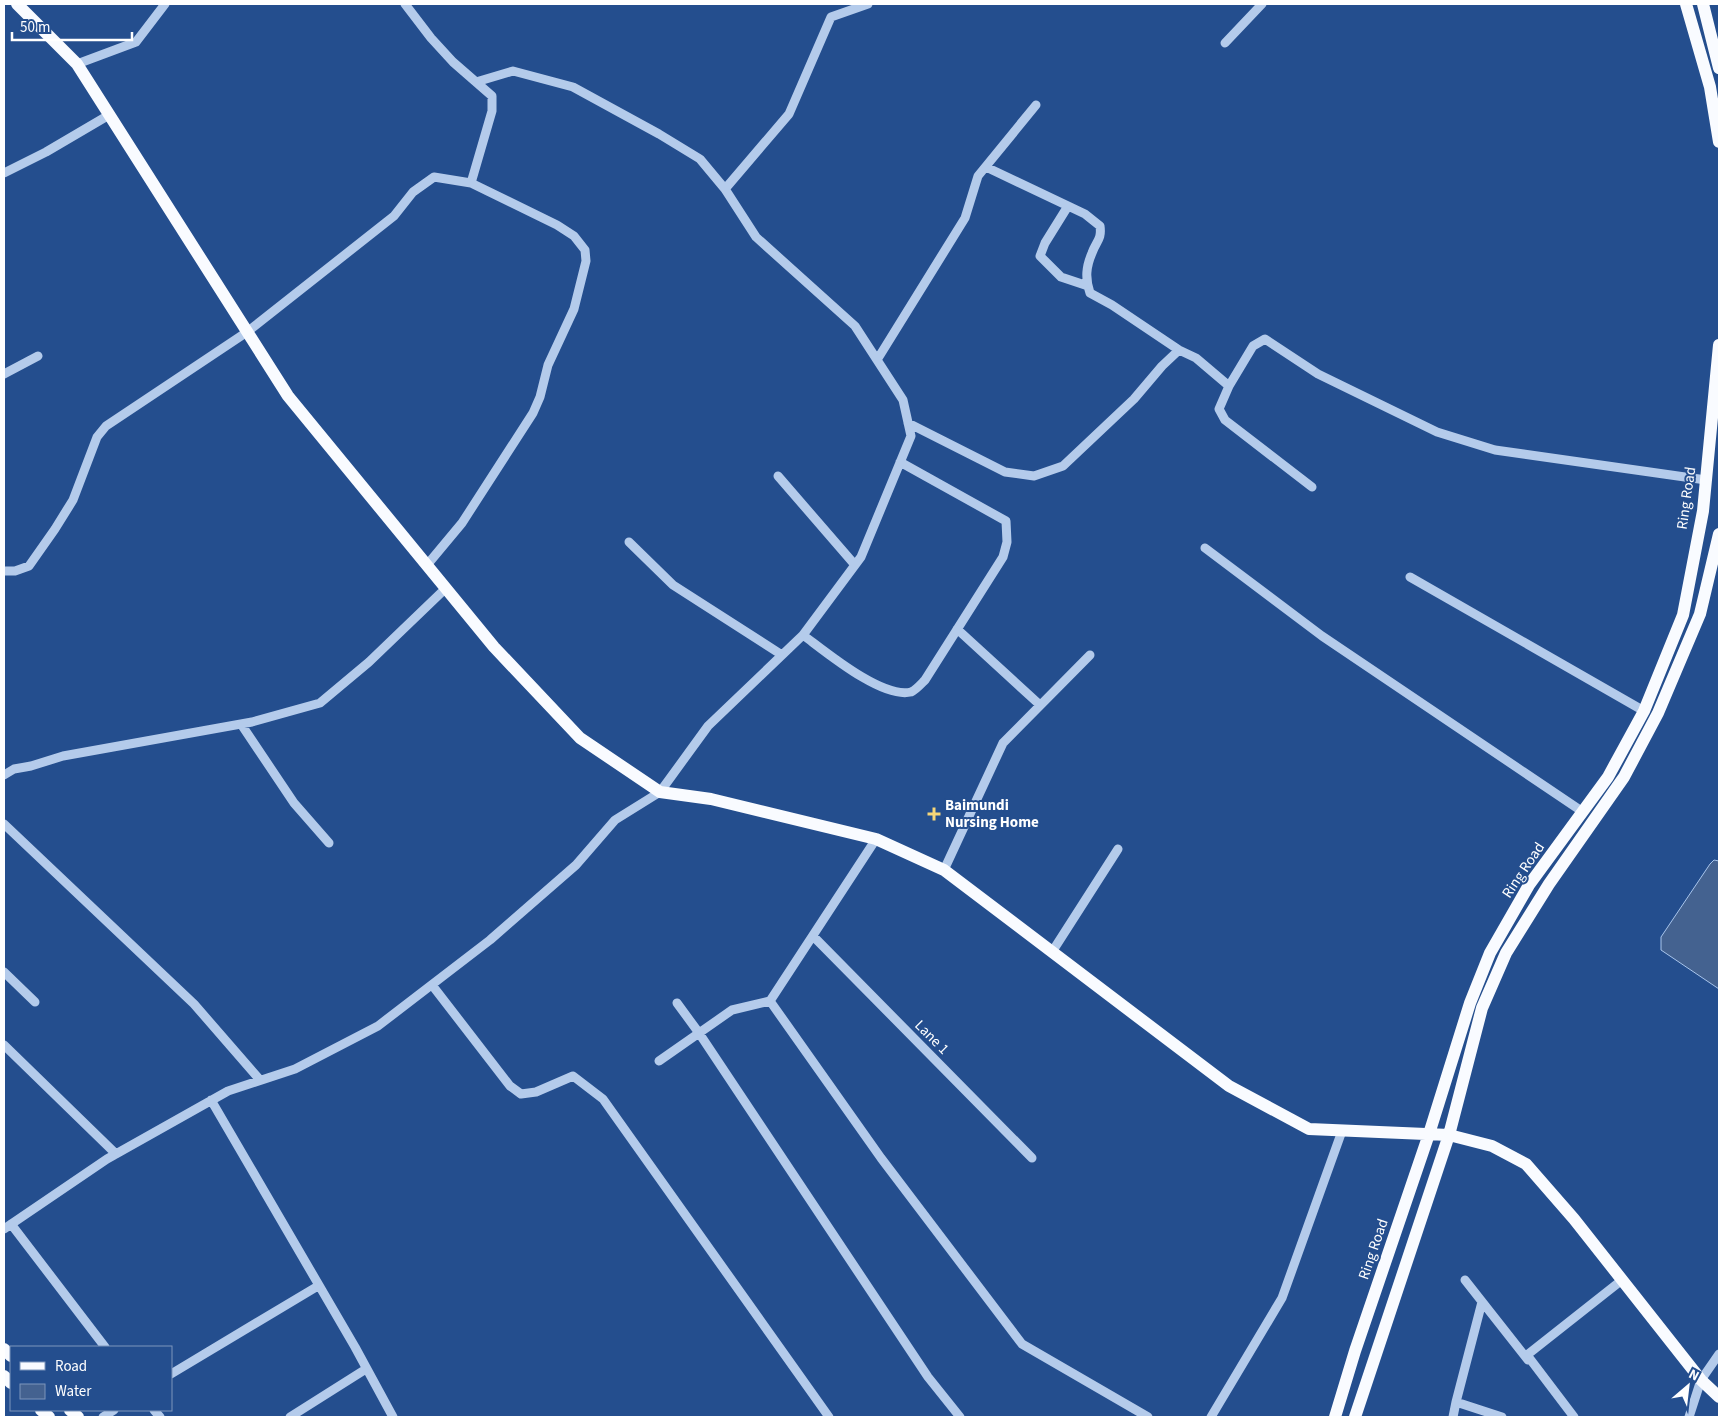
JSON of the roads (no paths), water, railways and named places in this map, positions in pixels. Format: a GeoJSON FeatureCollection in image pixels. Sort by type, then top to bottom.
{"type":"FeatureCollection","features":[{"type":"Feature","properties":{"kind":"main road"},"geometry":{"type":"LineString","coordinates":[[17,4],[77,64],[288,396],[494,647],[580,738],[660,792],[711,799],[876,839],[944,870],[1229,1086],[1309,1129],[1449,1135],[1492,1146],[1526,1164],[1574,1219],[1701,1380],[1719,1397]]}},
{"type":"Feature","properties":{"kind":"main road"},"geometry":{"type":"LineString","coordinates":[[1686,4],[1710,87],[1719,142]]}},
{"type":"Feature","properties":{"kind":"main road"},"geometry":{"type":"LineString","coordinates":[[1703,4],[1719,68]]}},
{"type":"Feature","properties":{"kind":"main road","name":"Ring Road"},"geometry":{"type":"LineString","coordinates":[[1335,1417],[1355,1351],[1429,1134],[1470,1003],[1490,953],[1529,885],[1608,777],[1644,711],[1683,614],[1703,511],[1719,344]]}},
{"type":"Feature","properties":{"kind":"main road","name":"Ring Road"},"geometry":{"type":"LineString","coordinates":[[1355,1417],[1449,1135],[1482,1008],[1506,953],[1549,884],[1624,777],[1658,713],[1700,614],[1719,534]]}},
{"type":"Feature","properties":{"kind":"street"},"geometry":{"type":"LineString","coordinates":[[77,64],[136,42],[165,4]]}},
{"type":"Feature","properties":{"kind":"street"},"geometry":{"type":"LineString","coordinates":[[405,4],[452,62],[492,96],[492,111],[471,184]]}},
{"type":"Feature","properties":{"kind":"street"},"geometry":{"type":"LineString","coordinates":[[725,189],[790,114],[831,18],[868,4]]}},
{"type":"Feature","properties":{"kind":"street"},"geometry":{"type":"LineString","coordinates":[[1225,43],[1262,4]]}},
{"type":"Feature","properties":{"kind":"street"},"geometry":{"type":"LineString","coordinates":[[105,1346],[8,1226],[116,1154],[211,1100],[228,1091],[295,1069],[378,1026],[490,940],[576,865],[615,820],[660,792],[708,726],[802,635],[856,565],[911,436],[903,400],[855,326],[756,237],[725,189],[700,159],[660,134],[573,86],[513,71],[476,82]]}},
{"type":"Feature","properties":{"kind":"street"},"geometry":{"type":"LineString","coordinates":[[877,360],[965,218],[978,176],[1036,105]]}},
{"type":"Feature","properties":{"kind":"street"},"geometry":{"type":"LineString","coordinates":[[4,172],[46,152],[109,115]]}},
{"type":"Feature","properties":{"kind":"street"},"geometry":{"type":"LineString","coordinates":[[986,167],[1085,214],[1100,226],[1101,234],[1092,252],[1086,279],[1090,293],[1112,305],[1180,350],[1196,358],[1229,386]]}},
{"type":"Feature","properties":{"kind":"street"},"geometry":{"type":"LineString","coordinates":[[4,571],[15,571],[29,566],[56,529],[73,500],[97,437],[106,426],[247,332],[394,216],[413,192],[434,178],[471,184],[557,225],[574,236],[584,250],[586,261],[574,310],[548,365],[540,397],[532,413],[462,523],[427,565]]}},
{"type":"Feature","properties":{"kind":"street"},"geometry":{"type":"LineString","coordinates":[[1068,206],[1045,243],[1040,256],[1061,277],[1088,286]]}},
{"type":"Feature","properties":{"kind":"street"},"geometry":{"type":"LineString","coordinates":[[1312,487],[1225,420],[1219,408],[1229,386],[1253,346],[1265,339],[1318,374],[1437,432],[1487,448],[1706,480]]}},
{"type":"Feature","properties":{"kind":"street"},"geometry":{"type":"LineString","coordinates":[[908,423],[1005,472],[1034,476],[1063,466],[1134,399],[1162,366],[1180,350]]}},
{"type":"Feature","properties":{"kind":"street"},"geometry":{"type":"LineString","coordinates":[[4,374],[38,356]]}},
{"type":"Feature","properties":{"kind":"street"},"geometry":{"type":"LineString","coordinates":[[802,635],[864,679],[900,693],[913,692],[925,680],[1003,557],[1007,542],[1006,521],[900,462]]}},
{"type":"Feature","properties":{"kind":"street"},"geometry":{"type":"LineString","coordinates":[[778,476],[856,565]]}},
{"type":"Feature","properties":{"kind":"street"},"geometry":{"type":"LineString","coordinates":[[629,542],[673,585],[782,655]]}},
{"type":"Feature","properties":{"kind":"street"},"geometry":{"type":"LineString","coordinates":[[1205,548],[1322,636],[1583,812]]}},
{"type":"Feature","properties":{"kind":"street"},"geometry":{"type":"LineString","coordinates":[[1410,577],[1644,711]]}},
{"type":"Feature","properties":{"kind":"street"},"geometry":{"type":"LineString","coordinates":[[4,775],[14,769],[63,756],[241,724],[320,703],[369,662],[446,588]]}},
{"type":"Feature","properties":{"kind":"street"},"geometry":{"type":"LineString","coordinates":[[957,629],[1040,705]]}},
{"type":"Feature","properties":{"kind":"street"},"geometry":{"type":"LineString","coordinates":[[944,870],[1003,743],[1090,655]]}},
{"type":"Feature","properties":{"kind":"street"},"geometry":{"type":"LineString","coordinates":[[241,724],[294,803],[330,843]]}},
{"type":"Feature","properties":{"kind":"street"},"geometry":{"type":"LineString","coordinates":[[4,824],[194,1004],[260,1080]]}},
{"type":"Feature","properties":{"kind":"street"},"geometry":{"type":"LineString","coordinates":[[659,1061],[732,1010],[770,1001],[876,839]]}},
{"type":"Feature","properties":{"kind":"street"},"geometry":{"type":"LineString","coordinates":[[1052,952],[1118,849]]}},
{"type":"Feature","properties":{"kind":"street","name":"Lane 1"},"geometry":{"type":"LineString","coordinates":[[813,936],[1032,1158]]}},
{"type":"Feature","properties":{"kind":"street"},"geometry":{"type":"LineString","coordinates":[[4,972],[35,1002]]}},
{"type":"Feature","properties":{"kind":"street"},"geometry":{"type":"LineString","coordinates":[[432,984],[510,1086],[521,1094],[536,1092],[573,1076],[603,1099],[830,1417]]}},
{"type":"Feature","properties":{"kind":"street"},"geometry":{"type":"LineString","coordinates":[[770,1001],[881,1158],[1022,1344],[1148,1417]]}},
{"type":"Feature","properties":{"kind":"street"},"geometry":{"type":"LineString","coordinates":[[678,1003],[928,1377],[960,1417]]}},
{"type":"Feature","properties":{"kind":"street"},"geometry":{"type":"LineString","coordinates":[[4,1045],[116,1154]]}},
{"type":"Feature","properties":{"kind":"street"},"geometry":{"type":"LineString","coordinates":[[211,1100],[393,1417]]}},
{"type":"Feature","properties":{"kind":"street"},"geometry":{"type":"LineString","coordinates":[[1212,1417],[1282,1298],[1342,1131]]}},
{"type":"Feature","properties":{"kind":"street"},"geometry":{"type":"LineString","coordinates":[[1465,1280],[1573,1417]]}},
{"type":"Feature","properties":{"kind":"street"},"geometry":{"type":"LineString","coordinates":[[1573,1417],[1526,1355],[1622,1280]]}},
{"type":"Feature","properties":{"kind":"street"},"geometry":{"type":"LineString","coordinates":[[172,1373],[318,1286]]}},
{"type":"Feature","properties":{"kind":"street"},"geometry":{"type":"LineString","coordinates":[[1453,1417],[1482,1302]]}},
{"type":"Feature","properties":{"kind":"street"},"geometry":{"type":"LineString","coordinates":[[1689,1417],[1701,1380],[1719,1354]]}},
{"type":"Feature","properties":{"kind":"street"},"geometry":{"type":"LineString","coordinates":[[290,1417],[366,1369]]}},
{"type":"Feature","properties":{"kind":"street"},"geometry":{"type":"LineString","coordinates":[[1456,1402],[1502,1417]]}},
{"type":"Feature","properties":{"kind":"water"},"geometry":{"type":"Polygon","coordinates":[[[1714,860],[1719,861],[1719,989],[1661,950],[1661,937],[1714,860]]]}},
{"type":"Feature","properties":{"kind":"place","name":"Baimundi Nursing Home"},"geometry":{"type":"Point","coordinates":[934,814]}}]}
